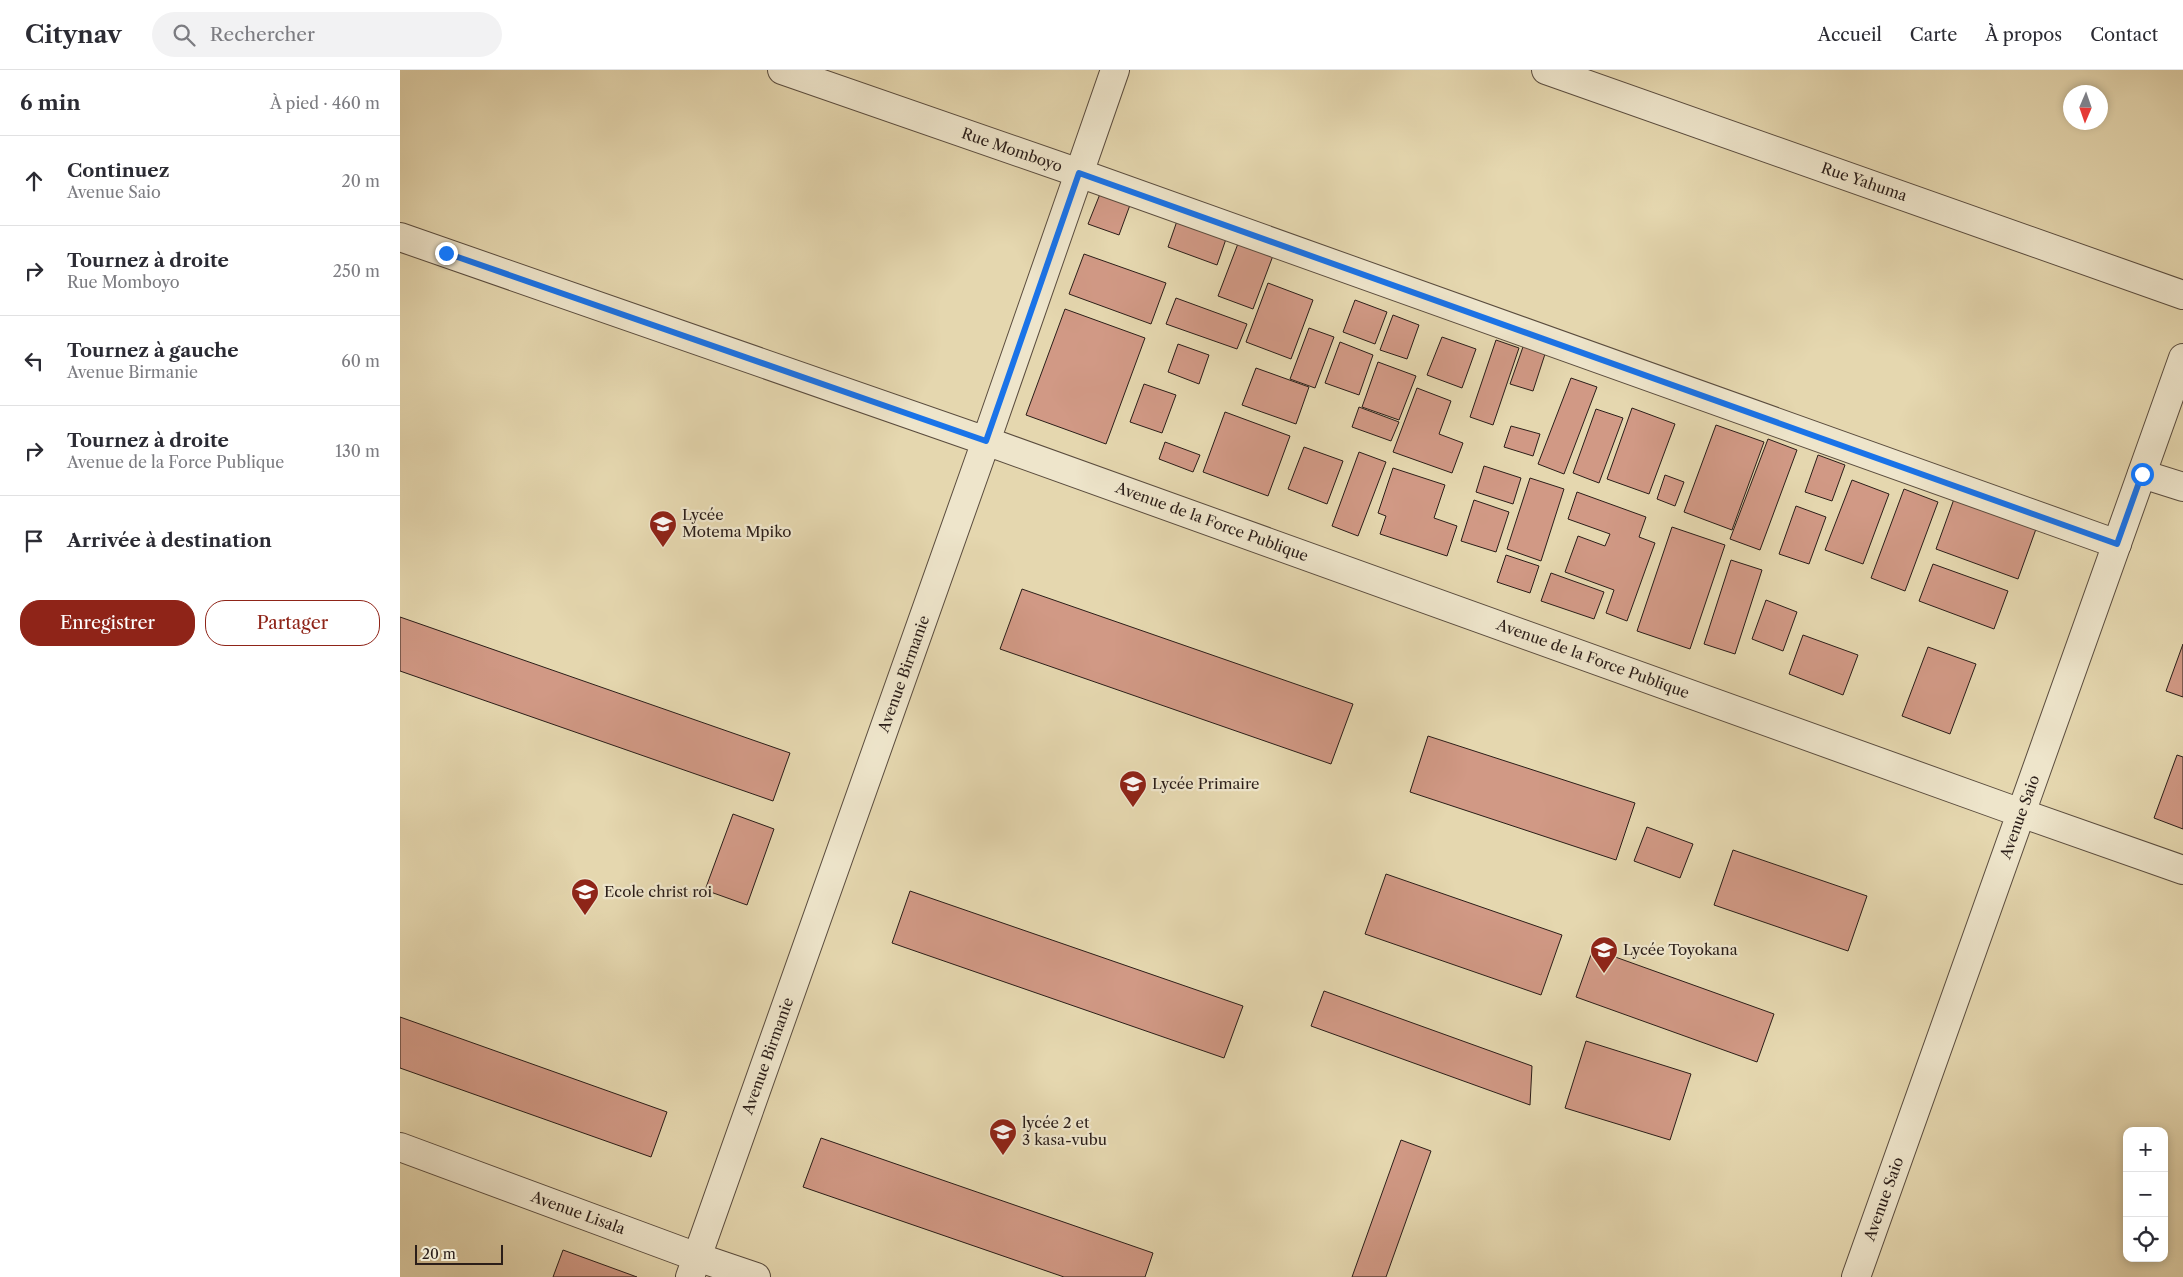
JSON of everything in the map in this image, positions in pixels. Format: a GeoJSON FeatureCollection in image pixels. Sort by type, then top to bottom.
{"type":"FeatureCollection","features":[{"type":"Feature","properties":{"kind":"street","name":"Rue Momboyo"},"geometry":{"type":"LineString","coordinates":[[782,70],[1079,173],[2117,544]]}},
{"type":"Feature","properties":{"kind":"street","name":"Avenue Birmanie"},"geometry":{"type":"LineString","coordinates":[[693,1267],[986,441],[1115,70]]}},
{"type":"Feature","properties":{"kind":"street","name":"Rue Yahuma"},"geometry":{"type":"LineString","coordinates":[[1546,70],[2183,295]]}},
{"type":"Feature","properties":{"kind":"street","name":"Avenue de la Force Publique"},"geometry":{"type":"LineString","coordinates":[[400,237],[986,441],[2183,870]]}},
{"type":"Feature","properties":{"kind":"street","name":"Avenue Saio"},"geometry":{"type":"LineString","coordinates":[[1856,1277],[2183,358]]}},
{"type":"Feature","properties":{"kind":"street"},"geometry":{"type":"LineString","coordinates":[[2142,474],[2183,487]]}},
{"type":"Feature","properties":{"kind":"street","name":"Avenue Lisala"},"geometry":{"type":"LineString","coordinates":[[400,1147],[693,1267],[756,1277]]}},
{"type":"Feature","properties":{"kind":"building"},"geometry":{"type":"Polygon","coordinates":[[[1100,194],[1130,205],[1119,235],[1088,224],[1100,194]]]}},
{"type":"Feature","properties":{"kind":"building"},"geometry":{"type":"Polygon","coordinates":[[[1177,221],[1226,239],[1217,265],[1168,247],[1177,221]]]}},
{"type":"Feature","properties":{"kind":"building"},"geometry":{"type":"Polygon","coordinates":[[[1239,241],[1274,253],[1253,309],[1218,296],[1239,241]]]}},
{"type":"Feature","properties":{"kind":"building"},"geometry":{"type":"Polygon","coordinates":[[[1084,254],[1166,283],[1151,324],[1069,294],[1084,254]]]}},
{"type":"Feature","properties":{"kind":"building"},"geometry":{"type":"Polygon","coordinates":[[[1268,283],[1313,300],[1291,359],[1246,342],[1268,283]]]}},
{"type":"Feature","properties":{"kind":"building"},"geometry":{"type":"Polygon","coordinates":[[[1176,298],[1247,324],[1237,349],[1166,324],[1176,298]]]}},
{"type":"Feature","properties":{"kind":"building"},"geometry":{"type":"Polygon","coordinates":[[[1355,300],[1387,312],[1375,344],[1343,332],[1355,300]]]}},
{"type":"Feature","properties":{"kind":"building"},"geometry":{"type":"Polygon","coordinates":[[[1065,309],[1145,338],[1106,444],[1026,415],[1065,309]]]}},
{"type":"Feature","properties":{"kind":"building"},"geometry":{"type":"Polygon","coordinates":[[[1393,315],[1419,325],[1407,359],[1380,350],[1393,315]]]}},
{"type":"Feature","properties":{"kind":"building"},"geometry":{"type":"Polygon","coordinates":[[[1309,328],[1334,337],[1315,388],[1290,379],[1309,328]]]}},
{"type":"Feature","properties":{"kind":"building"},"geometry":{"type":"Polygon","coordinates":[[[1442,337],[1476,349],[1462,388],[1427,375],[1442,337]]]}},
{"type":"Feature","properties":{"kind":"building"},"geometry":{"type":"Polygon","coordinates":[[[1496,340],[1519,348],[1493,425],[1470,417],[1496,340]]]}},
{"type":"Feature","properties":{"kind":"building"},"geometry":{"type":"Polygon","coordinates":[[[1340,342],[1373,355],[1359,395],[1325,383],[1340,342]]]}},
{"type":"Feature","properties":{"kind":"building"},"geometry":{"type":"Polygon","coordinates":[[[1178,344],[1209,355],[1199,384],[1168,372],[1178,344]]]}},
{"type":"Feature","properties":{"kind":"building"},"geometry":{"type":"Polygon","coordinates":[[[1524,344],[1546,351],[1533,391],[1510,384],[1524,344]]]}},
{"type":"Feature","properties":{"kind":"building"},"geometry":{"type":"Polygon","coordinates":[[[1378,362],[1416,376],[1399,420],[1362,407],[1378,362]]]}},
{"type":"Feature","properties":{"kind":"building"},"geometry":{"type":"Polygon","coordinates":[[[1256,368],[1309,387],[1296,424],[1242,405],[1256,368]]]}},
{"type":"Feature","properties":{"kind":"building"},"geometry":{"type":"Polygon","coordinates":[[[1571,378],[1597,387],[1564,474],[1538,464],[1571,378]]]}},
{"type":"Feature","properties":{"kind":"building"},"geometry":{"type":"Polygon","coordinates":[[[1144,384],[1176,395],[1162,433],[1130,422],[1144,384]]]}},
{"type":"Feature","properties":{"kind":"building"},"geometry":{"type":"Polygon","coordinates":[[[1417,388],[1451,401],[1439,434],[1463,443],[1452,473],[1393,452],[1417,388]]]}},
{"type":"Feature","properties":{"kind":"building"},"geometry":{"type":"Polygon","coordinates":[[[1359,407],[1399,422],[1391,441],[1352,427],[1359,407]]]}},
{"type":"Feature","properties":{"kind":"building"},"geometry":{"type":"Polygon","coordinates":[[[1632,408],[1675,424],[1649,494],[1607,479],[1632,408]]]}},
{"type":"Feature","properties":{"kind":"building"},"geometry":{"type":"Polygon","coordinates":[[[1596,409],[1623,418],[1599,483],[1573,473],[1596,409]]]}},
{"type":"Feature","properties":{"kind":"building"},"geometry":{"type":"Polygon","coordinates":[[[1225,412],[1290,436],[1268,496],[1203,472],[1225,412]]]}},
{"type":"Feature","properties":{"kind":"building"},"geometry":{"type":"Polygon","coordinates":[[[1716,425],[1764,442],[1732,530],[1684,512],[1716,425]]]}},
{"type":"Feature","properties":{"kind":"building"},"geometry":{"type":"Polygon","coordinates":[[[1511,426],[1540,434],[1533,456],[1504,447],[1511,426]]]}},
{"type":"Feature","properties":{"kind":"building"},"geometry":{"type":"Polygon","coordinates":[[[1768,439],[1797,450],[1760,550],[1730,539],[1768,439]]]}},
{"type":"Feature","properties":{"kind":"building"},"geometry":{"type":"Polygon","coordinates":[[[1165,442],[1200,455],[1193,472],[1159,459],[1165,442]]]}},
{"type":"Feature","properties":{"kind":"building"},"geometry":{"type":"Polygon","coordinates":[[[1304,447],[1343,461],[1327,504],[1288,489],[1304,447]]]}},
{"type":"Feature","properties":{"kind":"building"},"geometry":{"type":"Polygon","coordinates":[[[1359,452],[1386,462],[1358,536],[1332,526],[1359,452]]]}},
{"type":"Feature","properties":{"kind":"building"},"geometry":{"type":"Polygon","coordinates":[[[1818,455],[1845,465],[1832,501],[1805,492],[1818,455]]]}},
{"type":"Feature","properties":{"kind":"building"},"geometry":{"type":"Polygon","coordinates":[[[1484,466],[1521,478],[1513,504],[1476,492],[1484,466]]]}},
{"type":"Feature","properties":{"kind":"building"},"geometry":{"type":"Polygon","coordinates":[[[1393,468],[1445,485],[1434,518],[1457,526],[1447,556],[1380,534],[1386,516],[1378,513],[1393,468]]]}},
{"type":"Feature","properties":{"kind":"building"},"geometry":{"type":"Polygon","coordinates":[[[1665,475],[1684,482],[1675,506],[1657,499],[1665,475]]]}},
{"type":"Feature","properties":{"kind":"building"},"geometry":{"type":"Polygon","coordinates":[[[1530,478],[1564,489],[1541,561],[1507,549],[1530,478]]]}},
{"type":"Feature","properties":{"kind":"building"},"geometry":{"type":"Polygon","coordinates":[[[1852,480],[1889,494],[1863,564],[1825,550],[1852,480]]]}},
{"type":"Feature","properties":{"kind":"building"},"geometry":{"type":"Polygon","coordinates":[[[1904,489],[1938,502],[1905,591],[1871,578],[1904,489]]]}},
{"type":"Feature","properties":{"kind":"building"},"geometry":{"type":"Polygon","coordinates":[[[1577,492],[1646,517],[1639,537],[1655,543],[1627,621],[1606,613],[1614,590],[1565,572],[1578,536],[1605,546],[1610,534],[1568,519],[1577,492]]]}},
{"type":"Feature","properties":{"kind":"building"},"geometry":{"type":"Polygon","coordinates":[[[1954,499],[2036,529],[2018,579],[1936,549],[1954,499]]]}},
{"type":"Feature","properties":{"kind":"building"},"geometry":{"type":"Polygon","coordinates":[[[1474,500],[1509,512],[1496,552],[1461,541],[1474,500]]]}},
{"type":"Feature","properties":{"kind":"building"},"geometry":{"type":"Polygon","coordinates":[[[1796,506],[1826,517],[1809,564],[1779,554],[1796,506]]]}},
{"type":"Feature","properties":{"kind":"building"},"geometry":{"type":"Polygon","coordinates":[[[1672,527],[1725,545],[1690,649],[1637,631],[1672,527]]]}},
{"type":"Feature","properties":{"kind":"building"},"geometry":{"type":"Polygon","coordinates":[[[1506,555],[1539,566],[1530,593],[1497,582],[1506,555]]]}},
{"type":"Feature","properties":{"kind":"building"},"geometry":{"type":"Polygon","coordinates":[[[1731,560],[1762,570],[1735,654],[1704,644],[1731,560]]]}},
{"type":"Feature","properties":{"kind":"building"},"geometry":{"type":"Polygon","coordinates":[[[1933,564],[2008,591],[1994,629],[1919,601],[1933,564]]]}},
{"type":"Feature","properties":{"kind":"building"},"geometry":{"type":"Polygon","coordinates":[[[1551,573],[1604,592],[1594,619],[1541,601],[1551,573]]]}},
{"type":"Feature","properties":{"kind":"building"},"geometry":{"type":"Polygon","coordinates":[[[1022,589],[1353,704],[1331,764],[1000,649],[1022,589]]]}},
{"type":"Feature","properties":{"kind":"building"},"geometry":{"type":"Polygon","coordinates":[[[1766,600],[1797,612],[1783,651],[1752,639],[1766,600]]]}},
{"type":"Feature","properties":{"kind":"building"},"geometry":{"type":"Polygon","coordinates":[[[400,617],[790,753],[773,801],[400,671],[400,617]]]}},
{"type":"Feature","properties":{"kind":"building"},"geometry":{"type":"Polygon","coordinates":[[[1803,635],[1858,655],[1843,695],[1789,674],[1803,635]]]}},
{"type":"Feature","properties":{"kind":"building"},"geometry":{"type":"Polygon","coordinates":[[[2183,644],[2183,697],[2166,691],[2183,644]]]}},
{"type":"Feature","properties":{"kind":"building"},"geometry":{"type":"Polygon","coordinates":[[[1928,647],[1976,664],[1950,734],[1902,716],[1928,647]]]}},
{"type":"Feature","properties":{"kind":"building"},"geometry":{"type":"Polygon","coordinates":[[[1428,736],[1635,803],[1616,860],[1410,792],[1428,736]]]}},
{"type":"Feature","properties":{"kind":"building"},"geometry":{"type":"Polygon","coordinates":[[[2177,755],[2183,757],[2183,829],[2154,818],[2177,755]]]}},
{"type":"Feature","properties":{"kind":"building"},"geometry":{"type":"Polygon","coordinates":[[[733,814],[774,829],[747,905],[705,890],[733,814]]]}},
{"type":"Feature","properties":{"kind":"building"},"geometry":{"type":"Polygon","coordinates":[[[1647,827],[1693,844],[1680,878],[1634,861],[1647,827]]]}},
{"type":"Feature","properties":{"kind":"building"},"geometry":{"type":"Polygon","coordinates":[[[1733,850],[1867,896],[1848,951],[1714,905],[1733,850]]]}},
{"type":"Feature","properties":{"kind":"building"},"geometry":{"type":"Polygon","coordinates":[[[1386,874],[1562,935],[1541,995],[1365,934],[1386,874]]]}},
{"type":"Feature","properties":{"kind":"building"},"geometry":{"type":"Polygon","coordinates":[[[910,891],[1243,1006],[1224,1058],[892,943],[910,891]]]}},
{"type":"Feature","properties":{"kind":"building"},"geometry":{"type":"Polygon","coordinates":[[[1593,949],[1774,1014],[1757,1062],[1576,997],[1593,949]]]}},
{"type":"Feature","properties":{"kind":"building"},"geometry":{"type":"Polygon","coordinates":[[[1324,991],[1532,1066],[1530,1105],[1311,1026],[1324,991]]]}},
{"type":"Feature","properties":{"kind":"building"},"geometry":{"type":"Polygon","coordinates":[[[400,1017],[667,1112],[651,1157],[400,1068],[400,1017]]]}},
{"type":"Feature","properties":{"kind":"building"},"geometry":{"type":"Polygon","coordinates":[[[1586,1041],[1691,1074],[1670,1140],[1565,1108],[1586,1041]]]}},
{"type":"Feature","properties":{"kind":"building"},"geometry":{"type":"Polygon","coordinates":[[[821,1138],[1153,1253],[1145,1277],[1064,1277],[803,1187],[821,1138]]]}},
{"type":"Feature","properties":{"kind":"building"},"geometry":{"type":"Polygon","coordinates":[[[1401,1140],[1431,1151],[1386,1277],[1352,1277],[1401,1140]]]}},
{"type":"Feature","properties":{"kind":"building"},"geometry":{"type":"Polygon","coordinates":[[[563,1250],[637,1277],[553,1277],[563,1250]]]}},
{"type":"Feature","properties":{"kind":"place","name":"Lycée Motema Mpiko"},"geometry":{"type":"Point","coordinates":[663,548]}},
{"type":"Feature","properties":{"kind":"place","name":"Lycée Primaire"},"geometry":{"type":"Point","coordinates":[1133,808]}},
{"type":"Feature","properties":{"kind":"place","name":"Ecole christ roi"},"geometry":{"type":"Point","coordinates":[585,916]}},
{"type":"Feature","properties":{"kind":"place","name":"Lycée Toyokana"},"geometry":{"type":"Point","coordinates":[1604,974]}},
{"type":"Feature","properties":{"kind":"place","name":"lycée 2 et 3 kasa-vubu"},"geometry":{"type":"Point","coordinates":[1003,1156]}},
{"type":"Feature","properties":{"kind":"route"},"geometry":{"type":"LineString","coordinates":[[446,253],[986,441],[1079,173],[2117,544],[2142,474]]}}]}
